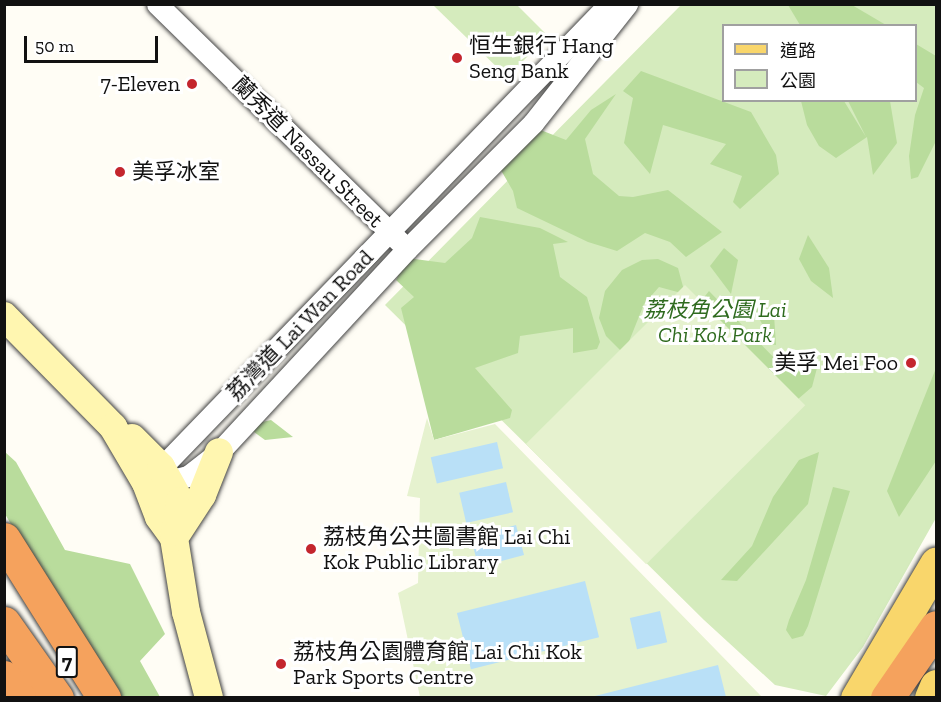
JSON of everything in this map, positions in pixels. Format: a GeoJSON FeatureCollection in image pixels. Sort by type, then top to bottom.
{"type":"FeatureCollection","features":[{"type":"Feature","properties":{"kind":"highway"},"geometry":{"type":"LineString","coordinates":[[4,539],[104,698]]}},
{"type":"Feature","properties":{"kind":"highway","name":"7"},"geometry":{"type":"LineString","coordinates":[[4,573],[39,626],[96,698]]}},
{"type":"Feature","properties":{"kind":"highway","name":"7"},"geometry":{"type":"LineString","coordinates":[[4,623],[57,698]]}},
{"type":"Feature","properties":{"kind":"highway"},"geometry":{"type":"LineString","coordinates":[[887,698],[936,627]]}},
{"type":"Feature","properties":{"kind":"highway"},"geometry":{"type":"LineString","coordinates":[[4,677],[19,698]]}},
{"type":"Feature","properties":{"kind":"main road"},"geometry":{"type":"LineString","coordinates":[[4,316],[160,478],[159,517],[174,538],[186,612],[209,698]]}},
{"type":"Feature","properties":{"kind":"main road"},"geometry":{"type":"LineString","coordinates":[[174,538],[202,495],[224,445]]}},
{"type":"Feature","properties":{"kind":"main road"},"geometry":{"type":"LineString","coordinates":[[858,698],[936,564]]}},
{"type":"Feature","properties":{"kind":"main road"},"geometry":{"type":"LineString","coordinates":[[931,698],[936,686]]}},
{"type":"Feature","properties":{"kind":"street","name":"蘭秀道 Nassau Street"},"geometry":{"type":"LineString","coordinates":[[157,4],[407,249]]}},
{"type":"Feature","properties":{"kind":"street","name":"荔灣道 Lai Wan Road"},"geometry":{"type":"LineString","coordinates":[[160,478],[390,232],[609,4]]}},
{"type":"Feature","properties":{"kind":"street","name":"荔灣道 Lai Wan Road"},"geometry":{"type":"LineString","coordinates":[[160,478],[188,476],[224,445],[407,249],[537,119],[627,4]]}},
{"type":"Feature","properties":{"kind":"green space"},"geometry":{"type":"Polygon","coordinates":[[[433,5],[517,5],[548,36],[507,77],[433,5]]]}},
{"type":"Feature","properties":{"kind":"green space","name":"荔枝角公園 Lai Chi Kok Park"},"geometry":{"type":"Polygon","coordinates":[[[681,5],[936,5],[936,518],[863,647],[826,696],[775,685],[704,620],[385,305],[681,5]]]}},
{"type":"Feature","properties":{"kind":"green space"},"geometry":{"type":"Polygon","coordinates":[[[788,5],[852,5],[884,24],[799,24],[788,5]]]}},
{"type":"Feature","properties":{"kind":"green space"},"geometry":{"type":"Polygon","coordinates":[[[917,45],[936,56],[936,141],[918,177],[911,179],[909,156],[915,115],[924,88],[917,83],[917,45]]]}},
{"type":"Feature","properties":{"kind":"green space"},"geometry":{"type":"Polygon","coordinates":[[[641,71],[751,112],[776,155],[779,174],[740,209],[733,202],[742,176],[710,164],[726,144],[663,125],[650,174],[624,143],[633,98],[623,91],[641,71]]]}},
{"type":"Feature","properties":{"kind":"green space"},"geometry":{"type":"Polygon","coordinates":[[[616,94],[585,139],[593,174],[619,196],[633,197],[668,190],[722,232],[686,257],[670,242],[645,233],[617,251],[588,242],[517,208],[513,191],[495,160],[533,127],[566,140],[591,110],[616,94]]]}},
{"type":"Feature","properties":{"kind":"green space"},"geometry":{"type":"Polygon","coordinates":[[[801,102],[845,102],[866,137],[848,102],[890,102],[897,143],[873,175],[867,137],[836,158],[819,146],[807,125],[801,102]]]}},
{"type":"Feature","properties":{"kind":"green space"},"geometry":{"type":"Polygon","coordinates":[[[480,217],[540,228],[568,242],[553,244],[560,277],[587,297],[600,342],[597,349],[573,353],[573,328],[520,336],[518,353],[475,368],[512,410],[510,418],[434,440],[401,308],[414,297],[396,280],[407,258],[445,263],[472,238],[480,217]]]}},
{"type":"Feature","properties":{"kind":"green space"},"geometry":{"type":"Polygon","coordinates":[[[808,235],[829,268],[833,298],[811,281],[799,259],[808,235]]]}},
{"type":"Feature","properties":{"kind":"green space"},"geometry":{"type":"Polygon","coordinates":[[[724,248],[738,260],[731,294],[710,266],[724,248]]]}},
{"type":"Feature","properties":{"kind":"green space"},"geometry":{"type":"Polygon","coordinates":[[[658,259],[678,268],[685,294],[659,287],[644,304],[624,354],[606,336],[599,318],[605,291],[622,270],[642,260],[658,259]]]}},
{"type":"Feature","properties":{"kind":"green space"},"geometry":{"type":"Polygon","coordinates":[[[685,285],[805,405],[646,564],[526,444],[685,285]]]}},
{"type":"Feature","properties":{"kind":"green space"},"geometry":{"type":"Polygon","coordinates":[[[709,291],[786,370],[801,352],[817,368],[812,387],[790,406],[694,310],[709,291]]]}},
{"type":"Feature","properties":{"kind":"green space"},"geometry":{"type":"Polygon","coordinates":[[[754,308],[774,315],[776,345],[760,342],[764,328],[754,308]]]}},
{"type":"Feature","properties":{"kind":"green space"},"geometry":{"type":"Polygon","coordinates":[[[936,368],[936,461],[899,517],[887,491],[936,368]]]}},
{"type":"Feature","properties":{"kind":"green space"},"geometry":{"type":"Polygon","coordinates":[[[427,418],[434,440],[495,424],[762,697],[420,697],[398,593],[418,583],[420,498],[407,496],[427,418]]]}},
{"type":"Feature","properties":{"kind":"green space"},"geometry":{"type":"Polygon","coordinates":[[[271,420],[293,437],[265,440],[246,426],[271,420]]]}},
{"type":"Feature","properties":{"kind":"green space"},"geometry":{"type":"Polygon","coordinates":[[[5,452],[16,462],[65,550],[130,564],[165,634],[140,661],[160,697],[122,697],[90,659],[5,514],[5,452]]]}},
{"type":"Feature","properties":{"kind":"green space"},"geometry":{"type":"Polygon","coordinates":[[[819,452],[808,504],[737,581],[721,580],[752,546],[773,497],[799,460],[819,452]]]}},
{"type":"Feature","properties":{"kind":"green space"},"geometry":{"type":"Polygon","coordinates":[[[833,487],[850,491],[808,626],[803,636],[792,639],[786,630],[806,580],[833,487]]]}},
{"type":"Feature","properties":{"kind":"water"},"geometry":{"type":"Polygon","coordinates":[[[497,442],[503,468],[437,484],[431,457],[497,442]]]}},
{"type":"Feature","properties":{"kind":"water"},"geometry":{"type":"Polygon","coordinates":[[[506,482],[513,512],[466,523],[459,493],[506,482]]]}},
{"type":"Feature","properties":{"kind":"water"},"geometry":{"type":"Polygon","coordinates":[[[516,525],[524,555],[479,567],[471,537],[516,525]]]}},
{"type":"Feature","properties":{"kind":"water"},"geometry":{"type":"Polygon","coordinates":[[[585,581],[599,637],[471,669],[457,613],[585,581]]]}},
{"type":"Feature","properties":{"kind":"water"},"geometry":{"type":"Polygon","coordinates":[[[660,611],[667,642],[637,649],[630,618],[660,611]]]}},
{"type":"Feature","properties":{"kind":"water"},"geometry":{"type":"Polygon","coordinates":[[[718,665],[726,697],[591,697],[718,665]]]}},
{"type":"Feature","properties":{"kind":"place","name":"恒生銀行 Hang Seng Bank"},"geometry":{"type":"Point","coordinates":[457,58]}},
{"type":"Feature","properties":{"kind":"place","name":"7-Eleven"},"geometry":{"type":"Point","coordinates":[192,84]}},
{"type":"Feature","properties":{"kind":"place","name":"美孚冰室"},"geometry":{"type":"Point","coordinates":[120,172]}},
{"type":"Feature","properties":{"kind":"place","name":"美孚 Mei Foo"},"geometry":{"type":"Point","coordinates":[911,363]}},
{"type":"Feature","properties":{"kind":"place","name":"荔枝角公共圖書館 Lai Chi Kok Public Library"},"geometry":{"type":"Point","coordinates":[311,549]}},
{"type":"Feature","properties":{"kind":"place","name":"荔枝角公園體育館 Lai Chi Kok Park Sports Centre"},"geometry":{"type":"Point","coordinates":[281,664]}}]}
